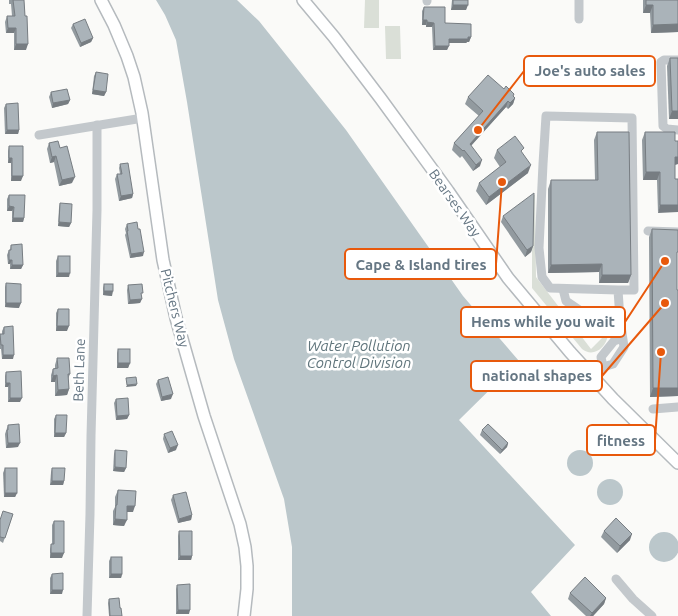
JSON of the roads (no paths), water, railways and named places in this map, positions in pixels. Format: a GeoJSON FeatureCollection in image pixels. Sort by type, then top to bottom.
{"type":"FeatureCollection","features":[{"type":"Feature","properties":{"kind":"main road","name":"Pitchers Way"},"geometry":{"type":"LineString","coordinates":[[101,0],[131,66],[138,92],[163,260],[176,318],[204,416],[237,514],[245,547],[247,579],[244,616]]}},
{"type":"Feature","properties":{"kind":"main road","name":"Bearses Way"},"geometry":{"type":"LineString","coordinates":[[303,0],[381,98],[508,278],[593,377],[633,419],[676,458]]}},
{"type":"Feature","properties":{"kind":"street"},"geometry":{"type":"LineString","coordinates":[[579,0],[579,19]]}},
{"type":"Feature","properties":{"kind":"street"},"geometry":{"type":"LineString","coordinates":[[678,60],[664,60],[661,62],[663,126],[668,129],[678,130]]}},
{"type":"Feature","properties":{"kind":"street"},"geometry":{"type":"LineString","coordinates":[[546,116],[632,118],[634,290],[563,289],[550,288],[542,277],[539,248],[546,116]]}},
{"type":"Feature","properties":{"kind":"street"},"geometry":{"type":"LineString","coordinates":[[39,135],[142,118]]}},
{"type":"Feature","properties":{"kind":"street","name":"Beth Lane"},"geometry":{"type":"LineString","coordinates":[[86,616],[97,210],[97,125]]}},
{"type":"Feature","properties":{"kind":"street"},"geometry":{"type":"LineString","coordinates":[[648,231],[678,232]]}},
{"type":"Feature","properties":{"kind":"street"},"geometry":{"type":"LineString","coordinates":[[563,289],[566,301],[594,320],[620,319]]}},
{"type":"Feature","properties":{"kind":"street"},"geometry":{"type":"LineString","coordinates":[[593,377],[603,367],[613,364],[624,347],[618,290]]}},
{"type":"Feature","properties":{"kind":"street"},"geometry":{"type":"LineString","coordinates":[[654,409],[678,407]]}},
{"type":"Feature","properties":{"kind":"street"},"geometry":{"type":"LineString","coordinates":[[616,579],[633,599],[652,616]]}},
{"type":"Feature","properties":{"kind":"water","name":"Water Pollution Control Division"},"geometry":{"type":"Polygon","coordinates":[[[156,0],[237,0],[259,21],[346,130],[463,296],[519,361],[459,420],[575,545],[531,592],[551,616],[292,616],[292,547],[284,499],[234,359],[218,300],[176,40],[156,0]]]}},
{"type":"Feature","properties":{"kind":"water"},"geometry":{"type":"Polygon","coordinates":[[[580,450],[589,454],[593,463],[589,472],[580,476],[571,472],[567,463],[571,454],[580,450]]]}},
{"type":"Feature","properties":{"kind":"water"},"geometry":{"type":"Polygon","coordinates":[[[610,479],[619,483],[623,492],[619,501],[610,505],[601,501],[597,492],[601,483],[610,479]]]}},
{"type":"Feature","properties":{"kind":"water"},"geometry":{"type":"Polygon","coordinates":[[[664,532],[675,536],[679,547],[675,558],[664,562],[653,558],[649,547],[653,536],[664,532]]]}},
{"type":"Feature","properties":{"kind":"place","name":"Joe's auto sales"},"geometry":{"type":"Point","coordinates":[478,130]}},
{"type":"Feature","properties":{"kind":"place","name":"Cape & Island tires"},"geometry":{"type":"Point","coordinates":[502,182]}},
{"type":"Feature","properties":{"kind":"place","name":"Hems while you wait"},"geometry":{"type":"Point","coordinates":[665,261]}},
{"type":"Feature","properties":{"kind":"place","name":"national shapes"},"geometry":{"type":"Point","coordinates":[665,303]}},
{"type":"Feature","properties":{"kind":"place","name":"fitness"},"geometry":{"type":"Point","coordinates":[661,352]}}]}
